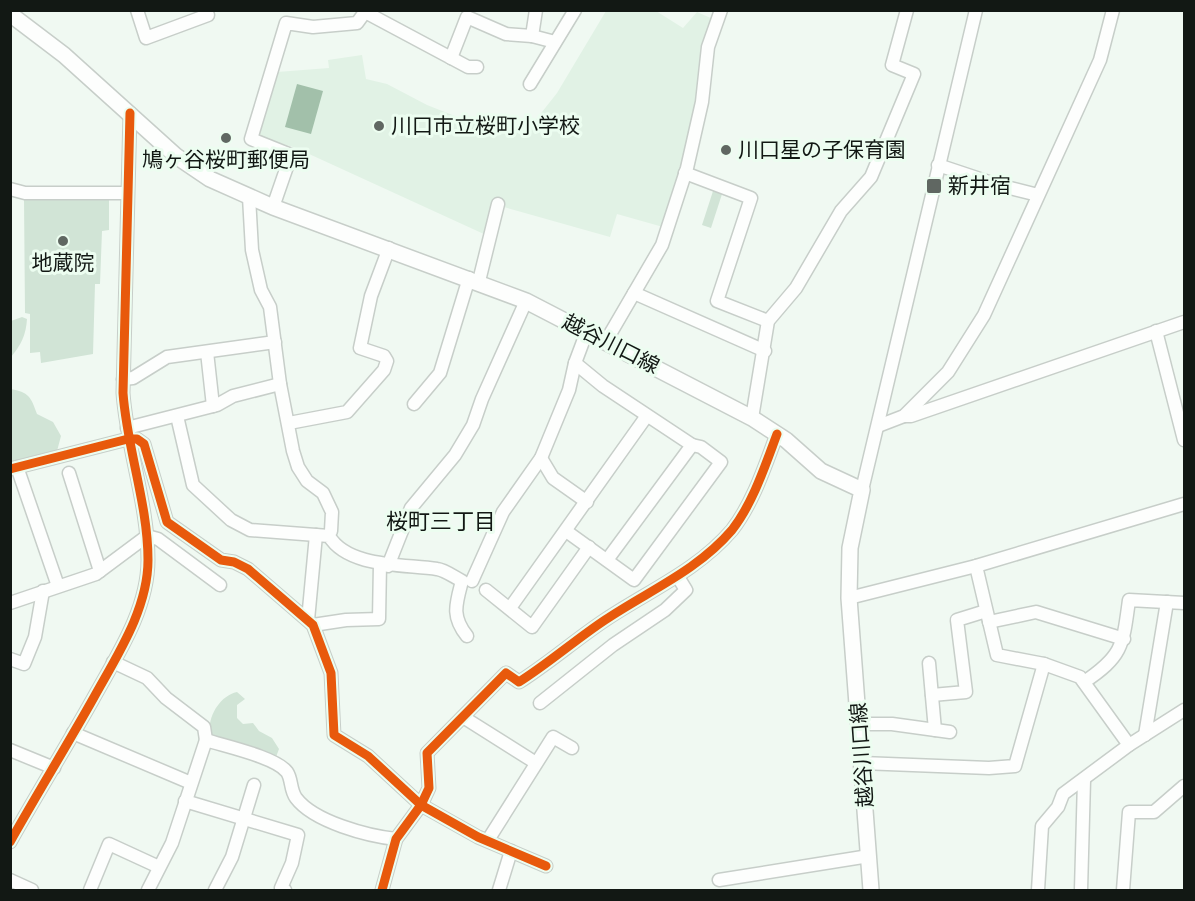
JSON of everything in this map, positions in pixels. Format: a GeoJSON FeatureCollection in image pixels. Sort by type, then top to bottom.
{"type":"FeatureCollection","features":[{"type":"Feature","properties":{"kind":"main road","name":"越谷川口線"},"geometry":{"type":"LineString","coordinates":[[10,14],[64,55],[193,169],[273,207],[389,248],[526,301],[752,418],[777,434],[821,471],[862,490],[850,548],[849,598],[871,891]]}},
{"type":"Feature","properties":{"kind":"street"},"geometry":{"type":"LineString","coordinates":[[137,10],[146,38],[208,15]]}},
{"type":"Feature","properties":{"kind":"street"},"geometry":{"type":"LineString","coordinates":[[532,36],[536,10]]}},
{"type":"Feature","properties":{"kind":"street"},"geometry":{"type":"LineString","coordinates":[[530,84],[575,10]]}},
{"type":"Feature","properties":{"kind":"street"},"geometry":{"type":"LineString","coordinates":[[606,341],[662,245],[685,172],[702,102],[708,47],[721,10]]}},
{"type":"Feature","properties":{"kind":"street"},"geometry":{"type":"LineString","coordinates":[[752,418],[765,351],[768,321],[796,288],[841,211],[871,177],[914,74],[892,65],[906,10]]}},
{"type":"Feature","properties":{"kind":"street"},"geometry":{"type":"LineString","coordinates":[[862,490],[976,10]]}},
{"type":"Feature","properties":{"kind":"street"},"geometry":{"type":"LineString","coordinates":[[904,416],[948,372],[984,315],[1100,60],[1113,10]]}},
{"type":"Feature","properties":{"kind":"street"},"geometry":{"type":"LineString","coordinates":[[273,207],[291,155],[251,139],[286,23],[313,27],[357,23],[365,11],[468,67],[477,67]]}},
{"type":"Feature","properties":{"kind":"street"},"geometry":{"type":"LineString","coordinates":[[451,58],[467,17],[506,34],[532,36],[555,42]]}},
{"type":"Feature","properties":{"kind":"street"},"geometry":{"type":"LineString","coordinates":[[10,842],[113,662],[143,597],[147,569],[147,536],[128,434],[123,380],[126,193],[130,113]]}},
{"type":"Feature","properties":{"kind":"street"},"geometry":{"type":"LineString","coordinates":[[938,165],[998,185],[1038,195]]}},
{"type":"Feature","properties":{"kind":"street"},"geometry":{"type":"LineString","coordinates":[[685,172],[751,198],[717,301],[768,321]]}},
{"type":"Feature","properties":{"kind":"street"},"geometry":{"type":"LineString","coordinates":[[10,189],[25,193],[126,193]]}},
{"type":"Feature","properties":{"kind":"street"},"geometry":{"type":"LineString","coordinates":[[249,197],[257,278],[270,307],[280,384],[298,467],[307,481],[323,493],[332,512],[330,531]]}},
{"type":"Feature","properties":{"kind":"street"},"geometry":{"type":"LineString","coordinates":[[414,404],[440,373],[474,280],[498,204]]}},
{"type":"Feature","properties":{"kind":"street"},"geometry":{"type":"LineString","coordinates":[[289,423],[347,412],[384,370],[387,361],[384,356],[360,348],[371,296],[389,248]]}},
{"type":"Feature","properties":{"kind":"street"},"geometry":{"type":"LineString","coordinates":[[634,293],[765,351]]}},
{"type":"Feature","properties":{"kind":"street"},"geometry":{"type":"LineString","coordinates":[[128,434],[144,444],[165,517],[171,525],[221,560],[234,562],[248,570],[311,622],[380,619],[384,565],[411,508],[455,455],[473,425],[482,399],[526,301]]}},
{"type":"Feature","properties":{"kind":"street"},"geometry":{"type":"LineString","coordinates":[[878,426],[1185,322]]}},
{"type":"Feature","properties":{"kind":"street"},"geometry":{"type":"LineString","coordinates":[[472,581],[503,512],[541,458],[569,390],[575,363],[587,331]]}},
{"type":"Feature","properties":{"kind":"street"},"geometry":{"type":"LineString","coordinates":[[1156,331],[1181,415],[1185,440]]}},
{"type":"Feature","properties":{"kind":"street"},"geometry":{"type":"LineString","coordinates":[[123,380],[132,378],[167,357],[275,342]]}},
{"type":"Feature","properties":{"kind":"street"},"geometry":{"type":"LineString","coordinates":[[207,352],[213,406]]}},
{"type":"Feature","properties":{"kind":"street"},"geometry":{"type":"LineString","coordinates":[[566,531],[634,580],[721,462],[701,447],[692,445],[646,417],[575,363]]}},
{"type":"Feature","properties":{"kind":"street"},"geometry":{"type":"LineString","coordinates":[[58,586],[14,468],[128,434],[213,406],[233,396],[280,384]]}},
{"type":"Feature","properties":{"kind":"street"},"geometry":{"type":"LineString","coordinates":[[177,416],[193,484],[231,520],[250,530],[329,536],[336,547],[384,565],[439,569],[462,581],[455,606],[458,624],[467,636]]}},
{"type":"Feature","properties":{"kind":"street"},"geometry":{"type":"LineString","coordinates":[[510,608],[646,417]]}},
{"type":"Feature","properties":{"kind":"street"},"geometry":{"type":"LineString","coordinates":[[382,891],[396,839],[421,806],[429,788],[427,753],[506,673],[519,682],[605,620],[678,577],[732,530],[747,505],[777,434]]}},
{"type":"Feature","properties":{"kind":"street"},"geometry":{"type":"LineString","coordinates":[[607,560],[692,445]]}},
{"type":"Feature","properties":{"kind":"street"},"geometry":{"type":"LineString","coordinates":[[541,458],[554,478],[587,502]]}},
{"type":"Feature","properties":{"kind":"street"},"geometry":{"type":"LineString","coordinates":[[69,473],[100,571]]}},
{"type":"Feature","properties":{"kind":"street"},"geometry":{"type":"LineString","coordinates":[[849,598],[976,566],[1185,504]]}},
{"type":"Feature","properties":{"kind":"street"},"geometry":{"type":"LineString","coordinates":[[316,535],[311,622],[331,673],[334,735],[369,756],[421,806],[546,866]]}},
{"type":"Feature","properties":{"kind":"street"},"geometry":{"type":"LineString","coordinates":[[10,603],[100,571],[147,536]]}},
{"type":"Feature","properties":{"kind":"street"},"geometry":{"type":"LineString","coordinates":[[147,536],[158,539],[220,585]]}},
{"type":"Feature","properties":{"kind":"street"},"geometry":{"type":"LineString","coordinates":[[486,590],[532,627],[589,547]]}},
{"type":"Feature","properties":{"kind":"street"},"geometry":{"type":"LineString","coordinates":[[976,566],[997,655],[1044,664],[1080,677],[1129,745]]}},
{"type":"Feature","properties":{"kind":"street"},"geometry":{"type":"LineString","coordinates":[[540,703],[613,645],[665,610],[686,590],[678,577]]}},
{"type":"Feature","properties":{"kind":"street"},"geometry":{"type":"LineString","coordinates":[[10,658],[24,664],[35,637],[44,591]]}},
{"type":"Feature","properties":{"kind":"street"},"geometry":{"type":"LineString","coordinates":[[1084,682],[1109,663],[1121,648],[1129,600],[1185,603]]}},
{"type":"Feature","properties":{"kind":"street"},"geometry":{"type":"LineString","coordinates":[[1145,735],[1167,602]]}},
{"type":"Feature","properties":{"kind":"street"},"geometry":{"type":"LineString","coordinates":[[932,695],[966,692],[957,620],[1036,612],[1124,639]]}},
{"type":"Feature","properties":{"kind":"street"},"geometry":{"type":"LineString","coordinates":[[113,662],[147,678],[166,698],[204,727],[206,740],[172,843],[148,891]]}},
{"type":"Feature","properties":{"kind":"street"},"geometry":{"type":"LineString","coordinates":[[929,663],[935,730]]}},
{"type":"Feature","properties":{"kind":"street"},"geometry":{"type":"LineString","coordinates":[[862,763],[989,768],[1015,766],[1044,664]]}},
{"type":"Feature","properties":{"kind":"street"},"geometry":{"type":"LineString","coordinates":[[1038,891],[1042,826],[1058,807],[1063,794],[1129,745],[1185,710]]}},
{"type":"Feature","properties":{"kind":"street"},"geometry":{"type":"LineString","coordinates":[[463,717],[536,762]]}},
{"type":"Feature","properties":{"kind":"street"},"geometry":{"type":"LineString","coordinates":[[859,724],[892,724],[950,732]]}},
{"type":"Feature","properties":{"kind":"street"},"geometry":{"type":"LineString","coordinates":[[74,733],[191,783]]}},
{"type":"Feature","properties":{"kind":"street"},"geometry":{"type":"LineString","coordinates":[[488,840],[553,737],[572,748]]}},
{"type":"Feature","properties":{"kind":"street"},"geometry":{"type":"LineString","coordinates":[[206,740],[264,758],[287,772],[297,800],[329,821],[358,832],[396,839]]}},
{"type":"Feature","properties":{"kind":"street"},"geometry":{"type":"LineString","coordinates":[[10,750],[54,768]]}},
{"type":"Feature","properties":{"kind":"street"},"geometry":{"type":"LineString","coordinates":[[1081,891],[1084,780]]}},
{"type":"Feature","properties":{"kind":"street"},"geometry":{"type":"LineString","coordinates":[[215,891],[232,857],[254,785]]}},
{"type":"Feature","properties":{"kind":"street"},"geometry":{"type":"LineString","coordinates":[[1123,891],[1129,812],[1154,812],[1185,786]]}},
{"type":"Feature","properties":{"kind":"street"},"geometry":{"type":"LineString","coordinates":[[185,801],[298,835],[292,863],[282,890]]}},
{"type":"Feature","properties":{"kind":"street"},"geometry":{"type":"LineString","coordinates":[[90,891],[108,844],[159,867]]}},
{"type":"Feature","properties":{"kind":"street"},"geometry":{"type":"LineString","coordinates":[[499,891],[511,851]]}},
{"type":"Feature","properties":{"kind":"street"},"geometry":{"type":"LineString","coordinates":[[719,880],[869,856]]}},
{"type":"Feature","properties":{"kind":"street"},"geometry":{"type":"LineString","coordinates":[[10,880],[32,891]]}},
{"type":"Feature","properties":{"kind":"shaded area","name":"川口市立桜町小学校"},"geometry":{"type":"Polygon","coordinates":[[[606,11],[656,11],[683,28],[697,12],[713,19],[702,46],[696,104],[679,178],[663,227],[617,214],[610,237],[493,204],[486,235],[296,148],[261,137],[259,133],[277,72],[329,68],[328,60],[362,55],[366,79],[387,84],[427,105],[465,120],[527,131],[557,93],[606,11]]]}},
{"type":"Feature","properties":{"kind":"shaded area"},"geometry":{"type":"Polygon","coordinates":[[[297,84],[323,91],[311,134],[285,127],[297,84]]]}},
{"type":"Feature","properties":{"kind":"shaded area"},"geometry":{"type":"Polygon","coordinates":[[[714,188],[723,191],[711,228],[702,225],[714,188]]]}},
{"type":"Feature","properties":{"kind":"shaded area","name":"地蔵院"},"geometry":{"type":"Polygon","coordinates":[[[109,198],[109,230],[102,231],[100,284],[95,284],[93,354],[41,363],[40,352],[30,353],[30,314],[25,313],[24,199],[109,198]]]}},
{"type":"Feature","properties":{"kind":"shaded area"},"geometry":{"type":"Polygon","coordinates":[[[22,317],[27,319],[24,335],[11,357],[11,321],[22,317]]]}},
{"type":"Feature","properties":{"kind":"shaded area"},"geometry":{"type":"Polygon","coordinates":[[[10,389],[25,394],[31,399],[37,414],[53,422],[61,436],[57,451],[11,465],[10,389]]]}},
{"type":"Feature","properties":{"kind":"shaded area"},"geometry":{"type":"Polygon","coordinates":[[[237,692],[245,699],[237,705],[237,718],[243,724],[253,723],[259,731],[272,738],[279,749],[276,757],[269,757],[210,735],[212,715],[225,698],[237,692]]]}},
{"type":"Feature","properties":{"kind":"cycle path"},"geometry":{"type":"LineString","coordinates":[[10,842],[121,650],[137,615],[147,579],[145,518],[123,393],[130,113]]}},
{"type":"Feature","properties":{"kind":"cycle path"},"geometry":{"type":"LineString","coordinates":[[382,890],[396,839],[421,805],[429,788],[427,753],[506,673],[519,682],[621,609],[688,569],[718,544],[732,530],[746,508],[777,434]]}},
{"type":"Feature","properties":{"kind":"cycle path"},"geometry":{"type":"LineString","coordinates":[[10,469],[128,439],[137,439],[144,444],[167,522],[221,560],[234,562],[248,569],[313,625],[331,673],[334,735],[368,756],[421,805],[478,837],[546,866]]}},
{"type":"Feature","properties":{"kind":"place","name":"川口市立桜町小学校"},"geometry":{"type":"Point","coordinates":[379,126]}},
{"type":"Feature","properties":{"kind":"place","name":"鳩ヶ谷桜町郵便局"},"geometry":{"type":"Point","coordinates":[226,138]}},
{"type":"Feature","properties":{"kind":"place","name":"川口星の子保育園"},"geometry":{"type":"Point","coordinates":[726,150]}},
{"type":"Feature","properties":{"kind":"place","name":"新井宿"},"geometry":{"type":"Point","coordinates":[934,186]}},
{"type":"Feature","properties":{"kind":"place","name":"地蔵院"},"geometry":{"type":"Point","coordinates":[63,241]}},
{"type":"Feature","properties":{"kind":"district","name":"桜町三丁目"},"geometry":{"type":"Point","coordinates":[441,521]}}]}
